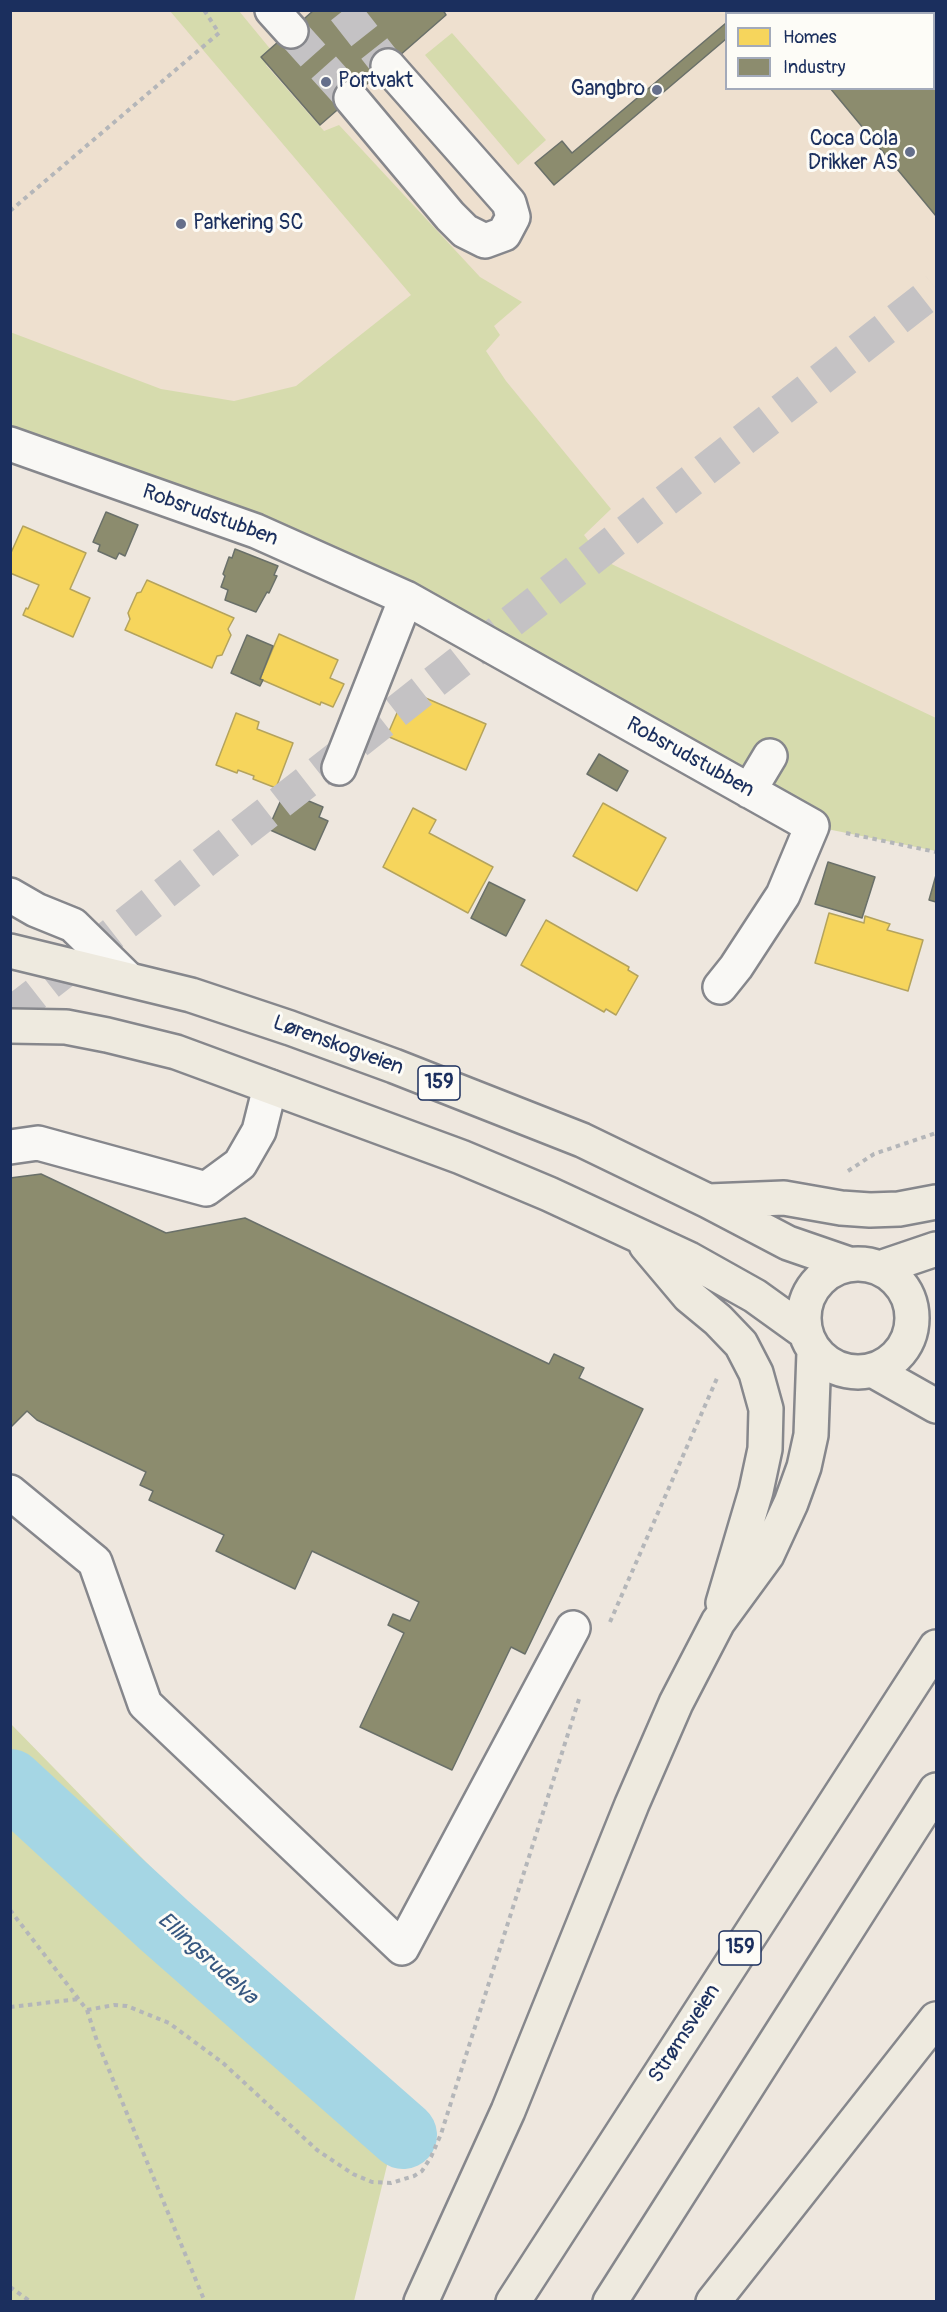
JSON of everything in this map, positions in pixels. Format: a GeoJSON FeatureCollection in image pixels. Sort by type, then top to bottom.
{"type":"FeatureCollection","features":[{"type":"Feature","properties":{"kind":"highway","name":"Lørenskogveien"},"geometry":{"type":"LineString","coordinates":[[10,951],[191,995],[394,1066],[582,1140],[788,1243],[865,1266]]}},
{"type":"Feature","properties":{"kind":"highway"},"geometry":{"type":"LineString","coordinates":[[10,1026],[66,1027],[176,1052],[461,1157],[638,1235],[728,1280],[781,1314],[810,1342],[827,1364],[842,1371],[858,1373],[874,1371],[892,1362],[905,1347],[912,1328],[912,1309]]}},
{"type":"Feature","properties":{"kind":"highway"},"geometry":{"type":"LineString","coordinates":[[708,1201],[784,1198],[842,1208],[870,1210],[899,1209],[936,1202]]}},
{"type":"Feature","properties":{"kind":"highway"},"geometry":{"type":"LineString","coordinates":[[638,1235],[689,1296],[718,1320],[741,1344],[756,1373],[766,1409],[765,1449],[756,1491],[739,1542],[718,1622]]}},
{"type":"Feature","properties":{"kind":"highway"},"geometry":{"type":"LineString","coordinates":[[421,2301],[508,2111],[636,1794],[676,1703],[718,1622],[767,1555],[791,1503],[804,1467],[811,1435],[810,1342],[804,1310],[812,1288],[834,1269],[865,1266],[936,1249]]}},
{"type":"Feature","properties":{"kind":"highway","name":"159"},"geometry":{"type":"LineString","coordinates":[[865,1266],[901,1284],[912,1309],[936,1334]]}},
{"type":"Feature","properties":{"kind":"highway"},"geometry":{"type":"LineString","coordinates":[[874,1371],[936,1406]]}},
{"type":"Feature","properties":{"kind":"highway","name":"Strømsveien"},"geometry":{"type":"LineString","coordinates":[[513,2301],[936,1647]]}},
{"type":"Feature","properties":{"kind":"highway"},"geometry":{"type":"LineString","coordinates":[[610,2301],[936,1790]]}},
{"type":"Feature","properties":{"kind":"highway"},"geometry":{"type":"LineString","coordinates":[[713,2301],[936,2019]]}},
{"type":"Feature","properties":{"kind":"street"},"geometry":{"type":"LineString","coordinates":[[351,98],[465,231],[485,241],[504,234],[513,217],[509,203],[388,66]]}},
{"type":"Feature","properties":{"kind":"street","name":"Robsrudstubben"},"geometry":{"type":"LineString","coordinates":[[10,444],[256,531],[406,598],[812,826]]}},
{"type":"Feature","properties":{"kind":"street"},"geometry":{"type":"LineString","coordinates":[[339,768],[406,598]]}},
{"type":"Feature","properties":{"kind":"street"},"geometry":{"type":"LineString","coordinates":[[749,791],[770,756]]}},
{"type":"Feature","properties":{"kind":"street"},"geometry":{"type":"LineString","coordinates":[[720,987],[783,896],[812,826]]}},
{"type":"Feature","properties":{"kind":"street"},"geometry":{"type":"LineString","coordinates":[[10,895],[36,910],[73,925],[128,979]]}},
{"type":"Feature","properties":{"kind":"street"},"geometry":{"type":"LineString","coordinates":[[10,1147],[38,1143],[206,1189],[240,1164],[259,1131],[270,1088]]}},
{"type":"Feature","properties":{"kind":"street"},"geometry":{"type":"LineString","coordinates":[[10,1492],[95,1562],[145,1704],[402,1948],[573,1628]]}},
{"type":"Feature","properties":{"kind":"path"},"geometry":{"type":"LineString","coordinates":[[10,212],[219,33],[204,10]]}},
{"type":"Feature","properties":{"kind":"path"},"geometry":{"type":"LineString","coordinates":[[812,826],[936,852]]}},
{"type":"Feature","properties":{"kind":"path"},"geometry":{"type":"LineString","coordinates":[[847,1173],[874,1154],[936,1133]]}},
{"type":"Feature","properties":{"kind":"path"},"geometry":{"type":"LineString","coordinates":[[10,1910],[87,2010],[205,2301]]}},
{"type":"Feature","properties":{"kind":"path"},"geometry":{"type":"LineString","coordinates":[[10,2007],[79,1999]]}},
{"type":"Feature","properties":{"kind":"path"},"geometry":{"type":"LineString","coordinates":[[10,2287],[31,2301]]}},
{"type":"Feature","properties":{"kind":"shaded area"},"geometry":{"type":"Polygon","coordinates":[[[10,11],[936,11],[936,838],[253,543],[11,447],[10,11]]]}},
{"type":"Feature","properties":{"kind":"green space"},"geometry":{"type":"Polygon","coordinates":[[[170,11],[239,11],[276,56],[266,65],[324,131],[339,125],[480,277],[522,302],[494,326],[500,335],[486,351],[506,381],[611,509],[584,535],[603,560],[936,718],[936,851],[812,826],[249,534],[11,445],[10,332],[161,389],[234,401],[296,386],[411,295],[170,11]]]}},
{"type":"Feature","properties":{"kind":"green space"},"geometry":{"type":"Polygon","coordinates":[[[452,33],[546,140],[518,165],[425,55],[452,33]]]}},
{"type":"Feature","properties":{"kind":"green space"},"geometry":{"type":"Polygon","coordinates":[[[10,1723],[398,2120],[354,2301],[11,2301],[10,1723]]]}},
{"type":"Feature","properties":{"kind":"building: Homes"},"geometry":{"type":"Polygon","coordinates":[[[23,526],[86,553],[70,589],[90,598],[73,637],[23,615],[39,585],[10,573],[10,555],[23,526]]]}},
{"type":"Feature","properties":{"kind":"building: Homes"},"geometry":{"type":"Polygon","coordinates":[[[147,580],[234,618],[228,629],[231,635],[222,655],[217,656],[212,668],[125,630],[130,619],[128,613],[137,593],[141,592],[147,580]]]}},
{"type":"Feature","properties":{"kind":"building: Homes"},"geometry":{"type":"Polygon","coordinates":[[[279,634],[338,660],[330,678],[344,684],[333,707],[321,702],[320,705],[260,679],[279,634]]]}},
{"type":"Feature","properties":{"kind":"building: Homes"},"geometry":{"type":"Polygon","coordinates":[[[407,690],[486,724],[466,770],[387,736],[407,690]]]}},
{"type":"Feature","properties":{"kind":"building: Homes"},"geometry":{"type":"Polygon","coordinates":[[[236,713],[259,722],[257,729],[293,743],[276,788],[253,779],[254,776],[238,770],[237,773],[216,765],[236,713]]]}},
{"type":"Feature","properties":{"kind":"building: Homes"},"geometry":{"type":"Polygon","coordinates":[[[603,803],[666,838],[637,891],[573,856],[603,803]]]}},
{"type":"Feature","properties":{"kind":"building: Homes"},"geometry":{"type":"Polygon","coordinates":[[[413,808],[436,820],[429,833],[493,867],[468,913],[383,867],[413,808]]]}},
{"type":"Feature","properties":{"kind":"building: Homes"},"geometry":{"type":"Polygon","coordinates":[[[829,913],[864,923],[865,916],[890,924],[887,930],[923,940],[908,991],[815,963],[829,913]]]}},
{"type":"Feature","properties":{"kind":"building: Homes"},"geometry":{"type":"Polygon","coordinates":[[[546,920],[629,967],[628,970],[638,976],[616,1015],[606,1009],[604,1012],[521,965],[546,920]]]}},
{"type":"Feature","properties":{"kind":"building: Industry","name":"Portvakt"},"geometry":{"type":"Polygon","coordinates":[[[314,10],[443,10],[446,15],[320,125],[261,57],[314,10]]]}},
{"type":"Feature","properties":{"kind":"building: Industry"},"geometry":{"type":"Polygon","coordinates":[[[741,10],[760,10],[758,12],[739,12],[741,10]]]}},
{"type":"Feature","properties":{"kind":"building: Industry","name":"Coca Cola Drikker AS"},"geometry":{"type":"Polygon","coordinates":[[[765,10],[936,10],[936,216],[832,90],[935,90],[935,12],[766,12],[765,10]]]}},
{"type":"Feature","properties":{"kind":"building: Industry","name":"Gangbro"},"geometry":{"type":"Polygon","coordinates":[[[725,24],[725,40],[554,185],[535,163],[562,141],[572,153],[725,24]]]}},
{"type":"Feature","properties":{"kind":"building: Industry"},"geometry":{"type":"Polygon","coordinates":[[[106,512],[138,525],[125,556],[119,553],[116,559],[98,551],[100,545],[93,542],[106,512]]]}},
{"type":"Feature","properties":{"kind":"building: Industry"},"geometry":{"type":"Polygon","coordinates":[[[235,549],[278,566],[274,575],[277,576],[269,593],[267,592],[256,612],[225,600],[228,590],[221,587],[225,576],[223,574],[229,557],[232,558],[235,549]]]}},
{"type":"Feature","properties":{"kind":"building: Industry"},"geometry":{"type":"Polygon","coordinates":[[[247,635],[273,646],[260,679],[263,680],[260,686],[231,673],[247,635]]]}},
{"type":"Feature","properties":{"kind":"building: Industry"},"geometry":{"type":"Polygon","coordinates":[[[599,754],[628,771],[617,791],[587,774],[599,754]]]}},
{"type":"Feature","properties":{"kind":"building: Industry"},"geometry":{"type":"Polygon","coordinates":[[[285,791],[323,807],[319,817],[328,821],[315,850],[268,829],[285,791]]]}},
{"type":"Feature","properties":{"kind":"building: Industry"},"geometry":{"type":"Polygon","coordinates":[[[828,862],[875,877],[862,918],[815,904],[828,862]]]}},
{"type":"Feature","properties":{"kind":"building: Industry"},"geometry":{"type":"Polygon","coordinates":[[[936,875],[936,902],[929,900],[936,875]]]}},
{"type":"Feature","properties":{"kind":"building: Industry"},"geometry":{"type":"Polygon","coordinates":[[[489,882],[525,900],[506,936],[471,918],[489,882]]]}},
{"type":"Feature","properties":{"kind":"building: Industry"},"geometry":{"type":"Polygon","coordinates":[[[41,1174],[166,1233],[245,1218],[549,1364],[554,1354],[584,1368],[579,1378],[643,1409],[525,1654],[511,1647],[452,1770],[360,1727],[404,1633],[388,1625],[393,1614],[410,1621],[419,1602],[312,1551],[295,1589],[216,1551],[224,1535],[149,1500],[153,1491],[140,1485],[146,1472],[37,1420],[27,1411],[10,1428],[10,1178],[41,1174]]]}},
{"type":"Feature","properties":{"kind":"waterway","name":"Ellingsrudelva"},"geometry":{"type":"LineString","coordinates":[[10,1783],[164,1925],[403,2135]]}},
{"type":"Feature","properties":{"kind":"tunnel"},"geometry":{"type":"LineString","coordinates":[[344,10],[388,66]]}},
{"type":"Feature","properties":{"kind":"tunnel"},"geometry":{"type":"LineString","coordinates":[[291,31],[351,98]]}},
{"type":"Feature","properties":{"kind":"tunnel"},"geometry":{"type":"LineString","coordinates":[[10,1014],[936,289]]}},
{"type":"Feature","properties":{"kind":"place","name":"Portvakt"},"geometry":{"type":"Point","coordinates":[326,82]}},
{"type":"Feature","properties":{"kind":"place","name":"Gangbro"},"geometry":{"type":"Point","coordinates":[657,90]}},
{"type":"Feature","properties":{"kind":"place","name":"Coca Cola Drikker AS"},"geometry":{"type":"Point","coordinates":[910,152]}},
{"type":"Feature","properties":{"kind":"place","name":"Parkering SC"},"geometry":{"type":"Point","coordinates":[181,224]}}]}
